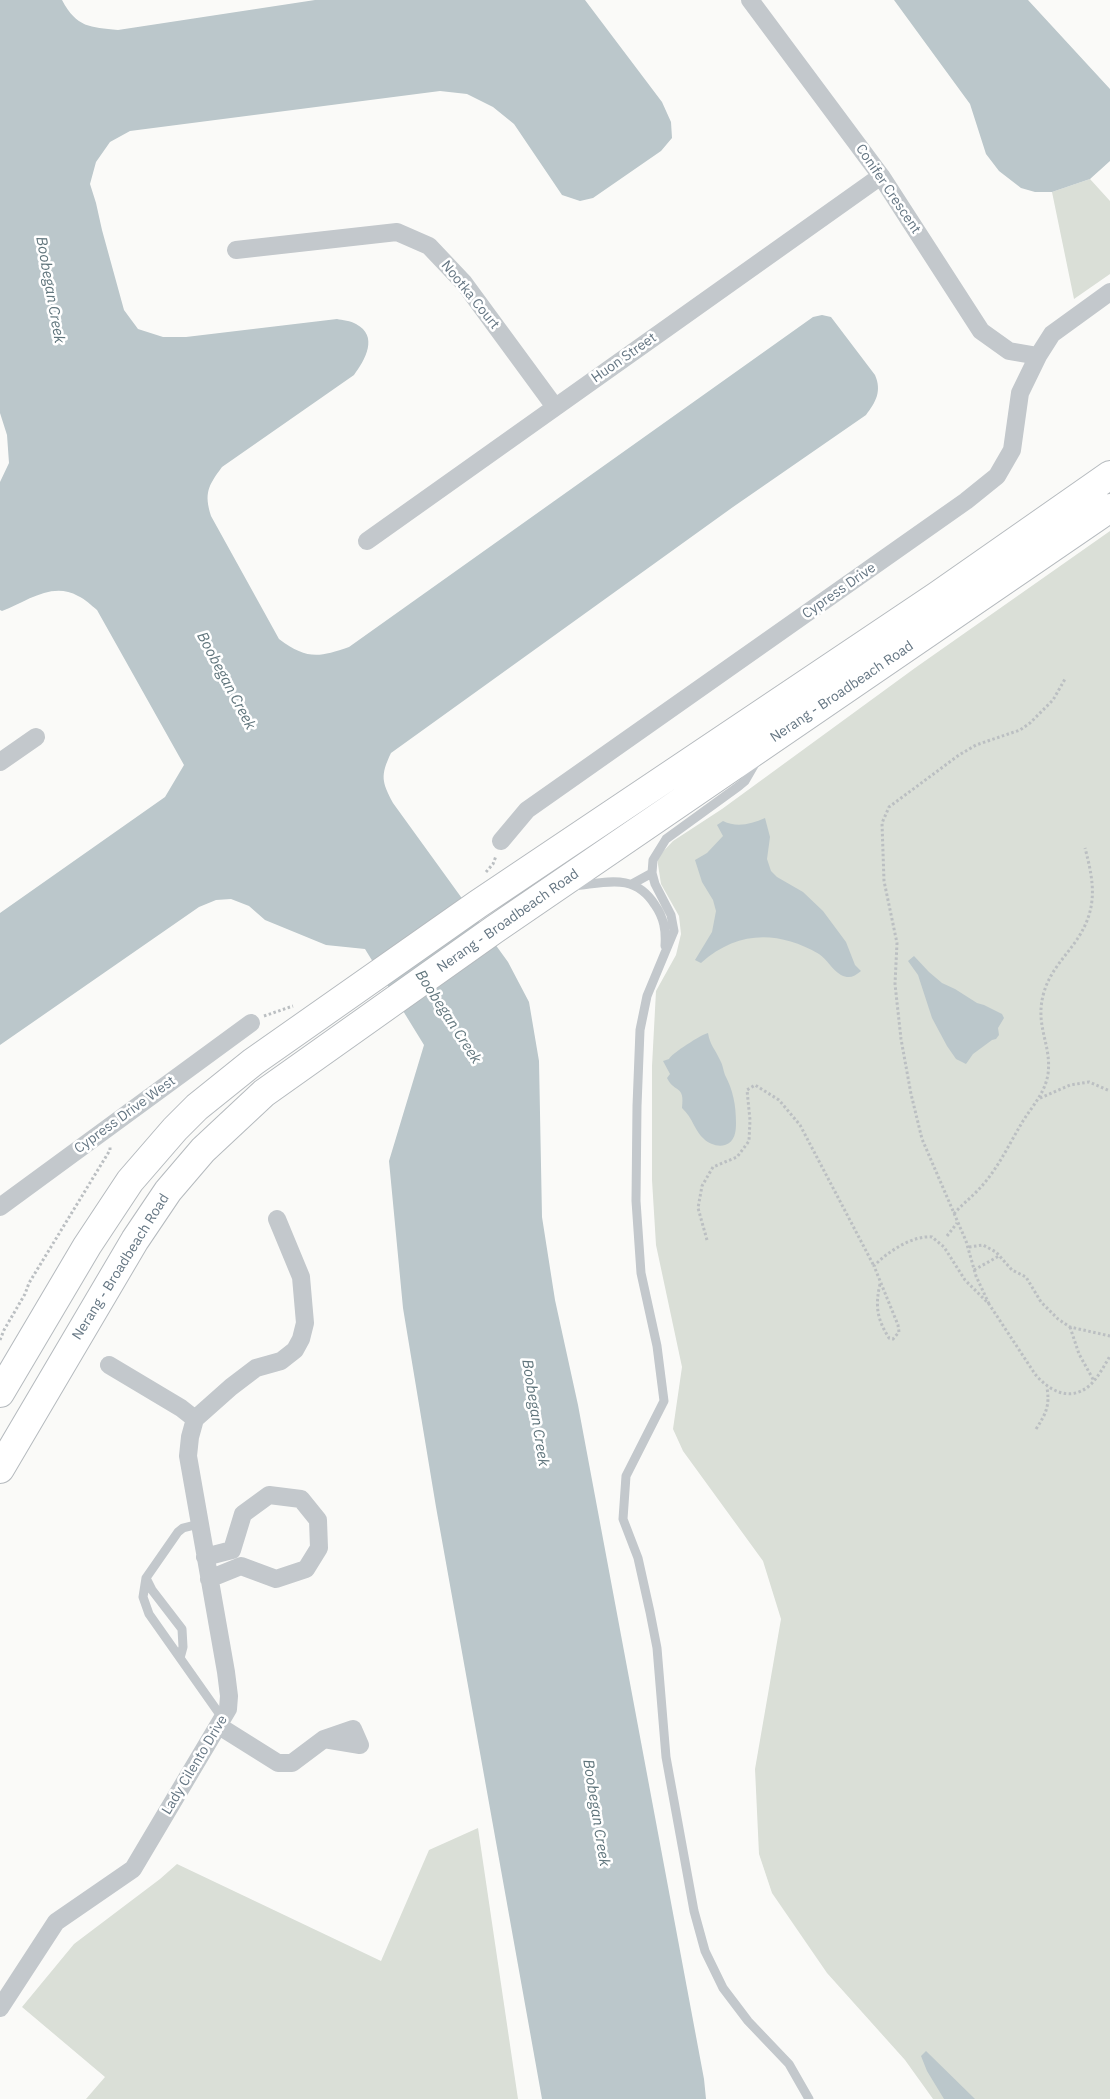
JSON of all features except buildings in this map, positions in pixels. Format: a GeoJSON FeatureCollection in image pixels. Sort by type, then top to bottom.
{"type":"FeatureCollection","features":[{"type":"Feature","properties":{"kind":"main road","name":"Nerang - Broadbeach Road"},"geometry":{"type":"LineString","coordinates":[[0,1393],[108,1211],[159,1147],[197,1107],[219,1088],[253,1062],[478,904],[937,596],[1110,474]]}},
{"type":"Feature","properties":{"kind":"main road","name":"Nerang - Broadbeach Road"},"geometry":{"type":"LineString","coordinates":[[0,1469],[135,1240],[182,1173],[215,1138],[264,1093],[555,888],[1110,508]]}},
{"type":"Feature","properties":{"kind":"street","name":"Conifer Crescent"},"geometry":{"type":"LineString","coordinates":[[750,0],[881,176],[981,331],[1009,351],[1038,356]]}},
{"type":"Feature","properties":{"kind":"street","name":"Huon Street"},"geometry":{"type":"LineString","coordinates":[[367,541],[881,176]]}},
{"type":"Feature","properties":{"kind":"street","name":"Nootka Court"},"geometry":{"type":"LineString","coordinates":[[236,250],[397,232],[429,246],[464,282],[555,407]]}},
{"type":"Feature","properties":{"kind":"street","name":"Cypress Drive"},"geometry":{"type":"LineString","coordinates":[[501,842],[527,810],[966,501],[997,476],[1012,450],[1020,393],[1038,356],[1052,334],[1110,292]]}},
{"type":"Feature","properties":{"kind":"street"},"geometry":{"type":"LineString","coordinates":[[0,762],[36,737]]}},
{"type":"Feature","properties":{"kind":"street","name":"Cypress Drive West"},"geometry":{"type":"LineString","coordinates":[[0,1207],[250,1023]]}},
{"type":"Feature","properties":{"kind":"street"},"geometry":{"type":"LineString","coordinates":[[109,1365],[181,1408],[195,1419],[256,1368],[281,1361],[295,1350],[305,1323],[301,1277],[277,1219]]}},
{"type":"Feature","properties":{"kind":"street","name":"Lady Cilento Drive"},"geometry":{"type":"LineString","coordinates":[[0,2008],[56,1922],[133,1869],[228,1709],[229,1696],[188,1456],[190,1437],[195,1419]]}},
{"type":"Feature","properties":{"kind":"street"},"geometry":{"type":"LineString","coordinates":[[205,1556],[232,1550],[242,1514],[269,1495],[301,1499],[318,1520],[319,1548],[306,1569],[276,1579],[241,1566],[209,1579]]}},
{"type":"Feature","properties":{"kind":"street"},"geometry":{"type":"LineString","coordinates":[[221,1723],[278,1763],[292,1763],[324,1739]]}},
{"type":"Feature","properties":{"kind":"lane"},"geometry":{"type":"LineString","coordinates":[[767,742],[745,781],[666,839],[656,853],[652,873],[657,891],[673,923],[673,936],[647,996],[640,1030],[636,1201],[641,1273],[657,1346],[664,1401],[626,1476],[623,1518],[638,1558],[657,1648],[666,1757],[694,1910],[705,1951],[723,1988],[748,2021],[789,2064],[809,2099]]}},
{"type":"Feature","properties":{"kind":"lane"},"geometry":{"type":"LineString","coordinates":[[632,884],[652,873]]}},
{"type":"Feature","properties":{"kind":"lane"},"geometry":{"type":"LineString","coordinates":[[555,888],[610,881],[632,884],[650,896],[664,922],[666,932],[665,951]]}},
{"type":"Feature","properties":{"kind":"lane"},"geometry":{"type":"LineString","coordinates":[[199,1524],[183,1528],[173,1537],[146,1578],[143,1587],[145,1606],[221,1723]]}},
{"type":"Feature","properties":{"kind":"lane"},"geometry":{"type":"LineString","coordinates":[[146,1578],[152,1590],[182,1629],[183,1647],[180,1658]]}},
{"type":"Feature","properties":{"kind":"path"},"geometry":{"type":"LineString","coordinates":[[1036,1429],[1049,1404],[1046,1387],[989,1304],[974,1270],[968,1247],[922,1138],[906,1073],[901,1039],[896,984],[897,943],[884,881],[882,823],[889,807],[959,755],[976,745],[1020,730],[1030,723],[1053,700],[1065,679]]}},
{"type":"Feature","properties":{"kind":"path"},"geometry":{"type":"LineString","coordinates":[[483,876],[493,864],[501,842]]}},
{"type":"Feature","properties":{"kind":"path"},"geometry":{"type":"LineString","coordinates":[[954,1214],[978,1190],[992,1172],[1024,1119],[1039,1099],[1048,1074],[1048,1059],[1039,1013],[1044,992],[1052,972],[1078,938],[1089,918],[1093,881],[1085,848]]}},
{"type":"Feature","properties":{"kind":"path"},"geometry":{"type":"LineString","coordinates":[[250,1023],[272,1012],[295,1006]]}},
{"type":"Feature","properties":{"kind":"path"},"geometry":{"type":"LineString","coordinates":[[1039,1099],[1070,1085],[1089,1082],[1110,1091]]}},
{"type":"Feature","properties":{"kind":"path"},"geometry":{"type":"LineString","coordinates":[[707,1240],[698,1208],[702,1186],[713,1167],[737,1157],[745,1149],[750,1135],[747,1090],[755,1085],[779,1100],[800,1125],[874,1266],[898,1325],[899,1332],[893,1339],[889,1338],[879,1319],[876,1303],[880,1284]]}},
{"type":"Feature","properties":{"kind":"path"},"geometry":{"type":"LineString","coordinates":[[0,1340],[29,1283],[110,1150],[108,1128]]}},
{"type":"Feature","properties":{"kind":"path"},"geometry":{"type":"LineString","coordinates":[[947,1236],[957,1223]]}},
{"type":"Feature","properties":{"kind":"path"},"geometry":{"type":"LineString","coordinates":[[874,1266],[886,1255],[898,1248],[916,1240],[932,1237],[944,1247],[965,1280],[989,1304]]}},
{"type":"Feature","properties":{"kind":"path"},"geometry":{"type":"LineString","coordinates":[[968,1247],[983,1245],[999,1256],[1012,1270],[1026,1278],[1041,1302],[1058,1320],[1070,1328],[1110,1336]]}},
{"type":"Feature","properties":{"kind":"path"},"geometry":{"type":"LineString","coordinates":[[974,1270],[999,1256]]}},
{"type":"Feature","properties":{"kind":"path"},"geometry":{"type":"LineString","coordinates":[[1070,1328],[1079,1354],[1094,1381]]}},
{"type":"Feature","properties":{"kind":"path"},"geometry":{"type":"LineString","coordinates":[[1046,1387],[1069,1394],[1083,1390],[1094,1381],[1110,1356]]}},
{"type":"Feature","properties":{"kind":"shaded area"},"geometry":{"type":"Polygon","coordinates":[[[1090,179],[1110,201],[1110,274],[1074,299],[1052,192],[1090,179]]]}},
{"type":"Feature","properties":{"kind":"shaded area"},"geometry":{"type":"Polygon","coordinates":[[[1110,531],[1110,2099],[933,2099],[905,2060],[827,1973],[772,1893],[759,1854],[755,1769],[781,1619],[763,1561],[683,1451],[673,1429],[682,1367],[656,1245],[652,1180],[652,1066],[656,991],[676,955],[681,934],[679,916],[661,884],[657,858],[673,841],[722,809],[915,668],[1110,531]]]}},
{"type":"Feature","properties":{"kind":"shaded area"},"geometry":{"type":"Polygon","coordinates":[[[478,1828],[518,2099],[86,2099],[105,2077],[22,2007],[74,1944],[177,1864],[381,1961],[429,1850],[478,1828]]]}},
{"type":"Feature","properties":{"kind":"water","name":"Boobegan Creek"},"geometry":{"type":"Polygon","coordinates":[[[0,0],[62,0],[73,16],[79,21],[92,27],[118,30],[315,0],[585,0],[662,102],[671,122],[672,138],[661,151],[593,198],[580,201],[562,195],[514,124],[493,107],[467,94],[440,91],[130,131],[110,142],[96,162],[90,184],[124,310],[138,329],[163,337],[186,337],[337,319],[356,324],[367,335],[368,348],[366,355],[354,375],[222,467],[213,479],[209,490],[208,501],[211,516],[279,639],[297,650],[320,655],[349,647],[813,317],[822,315],[831,317],[875,375],[878,386],[877,396],[873,406],[866,415],[733,507],[391,753],[384,773],[386,790],[393,803],[508,962],[529,1002],[539,1061],[542,1217],[555,1300],[578,1405],[704,2079],[706,2099],[542,2099],[436,1507],[403,1308],[389,1161],[424,1045],[365,949],[326,945],[265,920],[249,906],[231,899],[216,900],[199,907],[0,1045],[0,913],[165,797],[184,765],[97,610],[90,604],[78,596],[59,591],[39,594],[2,611],[0,610],[0,482],[9,463],[7,435],[0,413],[0,0]]]}},
{"type":"Feature","properties":{"kind":"water"},"geometry":{"type":"Polygon","coordinates":[[[894,0],[1028,0],[1110,89],[1110,161],[1090,179],[1052,192],[1035,192],[1021,188],[999,171],[986,154],[970,104],[894,0]]]}},
{"type":"Feature","properties":{"kind":"water"},"geometry":{"type":"Polygon","coordinates":[[[765,818],[770,837],[767,859],[771,871],[777,877],[803,892],[823,911],[846,942],[855,965],[861,971],[856,975],[849,977],[841,975],[819,954],[803,946],[773,938],[758,937],[743,940],[715,952],[701,963],[695,960],[712,932],[716,911],[713,900],[702,882],[695,860],[707,853],[723,836],[717,825],[723,821],[744,824],[765,818]]]}},
{"type":"Feature","properties":{"kind":"water"},"geometry":{"type":"Polygon","coordinates":[[[914,956],[942,983],[977,1003],[1002,1014],[1004,1018],[998,1028],[999,1035],[996,1039],[973,1054],[966,1064],[956,1059],[932,1018],[918,975],[908,961],[914,956]]]}},
{"type":"Feature","properties":{"kind":"water"},"geometry":{"type":"Polygon","coordinates":[[[708,1033],[711,1044],[722,1064],[735,1104],[736,1129],[734,1136],[728,1144],[722,1146],[708,1142],[698,1133],[689,1116],[682,1108],[681,1092],[667,1078],[670,1074],[663,1061],[669,1059],[687,1044],[708,1033]]]}},
{"type":"Feature","properties":{"kind":"water"},"geometry":{"type":"Polygon","coordinates":[[[926,2051],[975,2099],[944,2099],[927,2071],[921,2056],[926,2051]]]}}]}
